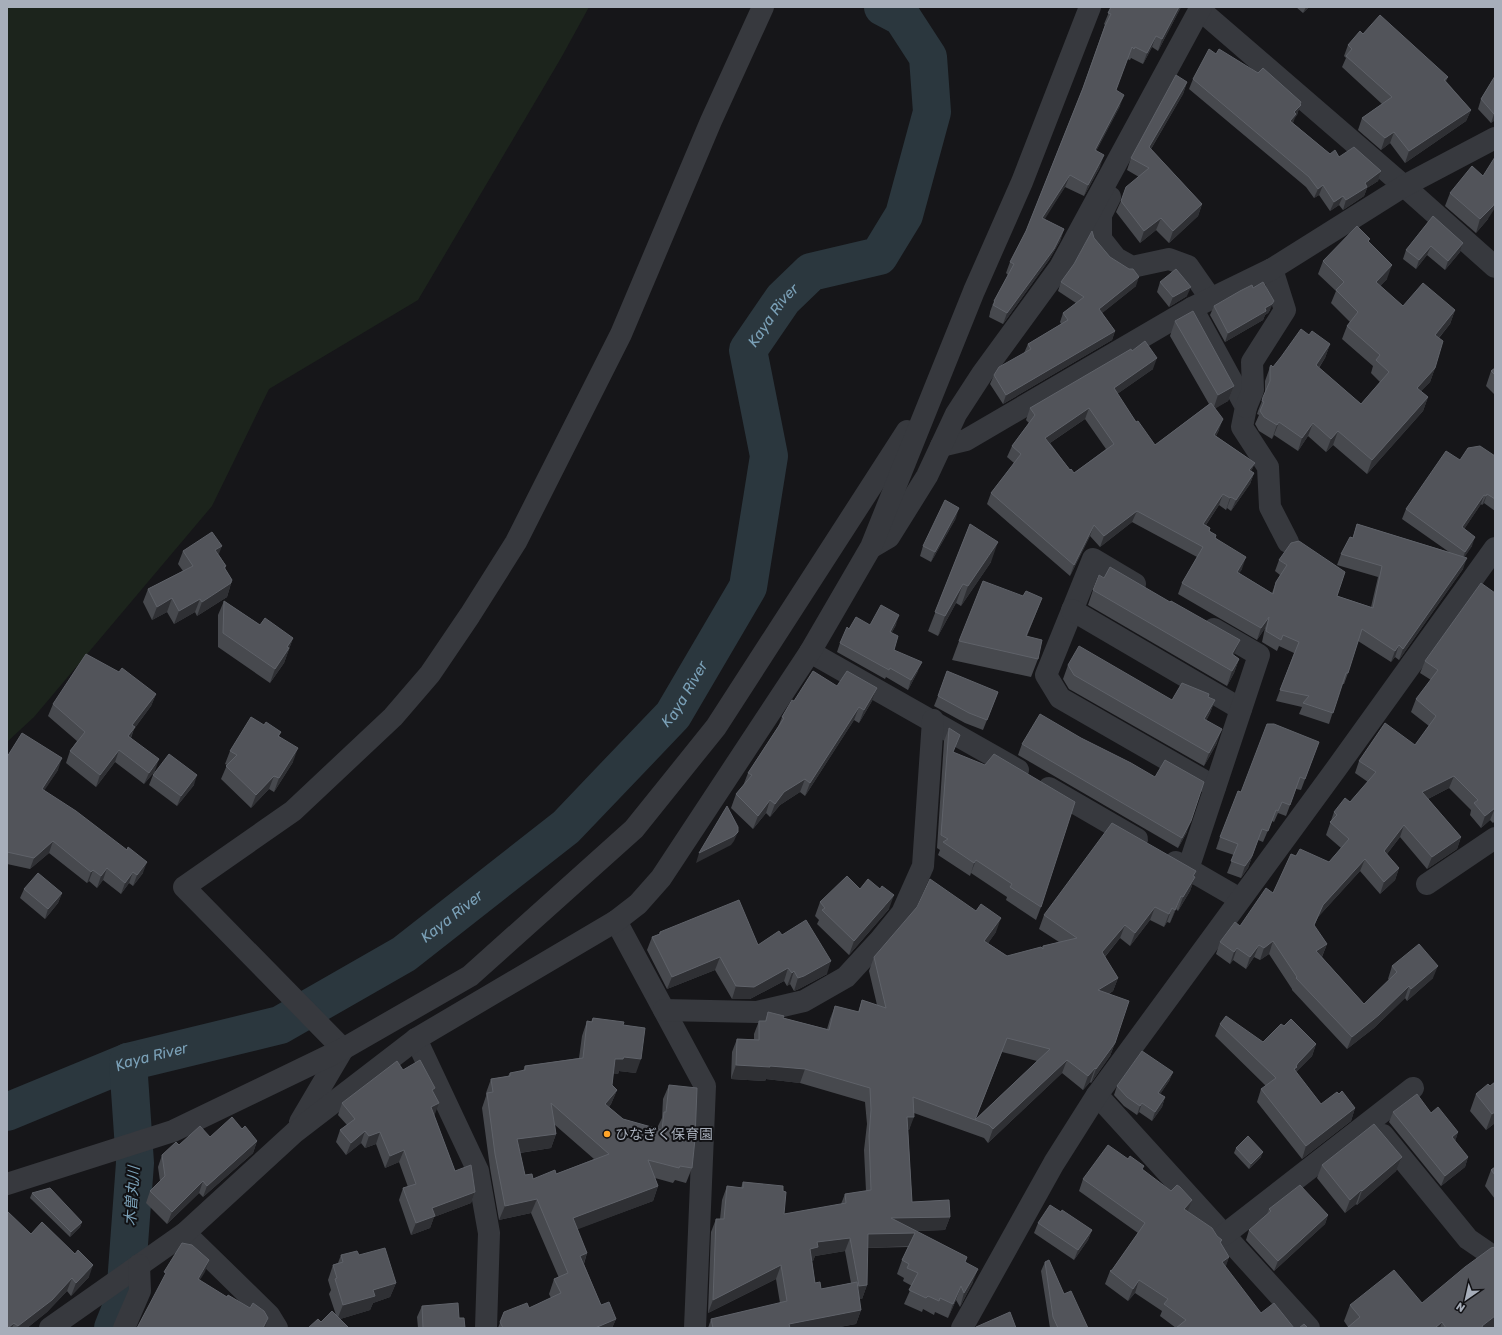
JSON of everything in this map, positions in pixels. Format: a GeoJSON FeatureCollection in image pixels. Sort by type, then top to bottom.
{"type":"FeatureCollection","features":[{"type":"Feature","properties":{"kind":"street"},"geometry":{"type":"LineString","coordinates":[[343,1049],[184,887],[293,811],[393,717],[430,674],[470,615],[516,542],[621,334],[711,121],[763,7]]}},
{"type":"Feature","properties":{"kind":"street"},"geometry":{"type":"LineString","coordinates":[[50,1328],[185,1233],[294,1132],[416,1039],[616,921],[638,904],[661,878],[810,652],[871,547],[974,291],[1022,182],[1090,7]]}},
{"type":"Feature","properties":{"kind":"street"},"geometry":{"type":"LineString","coordinates":[[871,547],[889,537],[927,476],[956,414],[982,374],[1060,267],[1200,8],[1495,267]]}},
{"type":"Feature","properties":{"kind":"street"},"geometry":{"type":"LineString","coordinates":[[941,446],[966,440],[1192,308],[1272,268],[1404,186],[1495,138]]}},
{"type":"Feature","properties":{"kind":"street"},"geometry":{"type":"LineString","coordinates":[[1106,180],[1116,187],[1101,215],[1101,239],[1116,258],[1132,267],[1169,260],[1188,266],[1211,299]]}},
{"type":"Feature","properties":{"kind":"street"},"geometry":{"type":"LineString","coordinates":[[1272,268],[1285,310],[1252,362],[1253,390],[1246,407],[1242,427],[1268,467],[1270,507],[1288,542]]}},
{"type":"Feature","properties":{"kind":"street"},"geometry":{"type":"LineString","coordinates":[[1192,308],[1246,407]]}},
{"type":"Feature","properties":{"kind":"street"},"geometry":{"type":"LineString","coordinates":[[7,1184],[173,1131],[343,1049],[470,976],[634,829],[716,727],[907,431],[919,429]]}},
{"type":"Feature","properties":{"kind":"street"},"geometry":{"type":"LineString","coordinates":[[962,1328],[1054,1162],[1097,1095],[1495,548]]}},
{"type":"Feature","properties":{"kind":"street"},"geometry":{"type":"LineString","coordinates":[[1155,595],[1093,559],[1046,675],[1060,698],[1215,787]]}},
{"type":"Feature","properties":{"kind":"street"},"geometry":{"type":"LineString","coordinates":[[1072,610],[1241,709]]}},
{"type":"Feature","properties":{"kind":"street"},"geometry":{"type":"LineString","coordinates":[[1188,869],[1259,655],[1197,619]]}},
{"type":"Feature","properties":{"kind":"street"},"geometry":{"type":"LineString","coordinates":[[810,652],[933,720],[1240,899]]}},
{"type":"Feature","properties":{"kind":"street"},"geometry":{"type":"LineString","coordinates":[[664,1010],[757,1012],[804,1001],[846,977],[880,940],[902,913],[923,866],[933,720]]}},
{"type":"Feature","properties":{"kind":"street"},"geometry":{"type":"LineString","coordinates":[[1427,884],[1495,838]]}},
{"type":"Feature","properties":{"kind":"street"},"geometry":{"type":"LineString","coordinates":[[616,921],[705,1086],[695,1328]]}},
{"type":"Feature","properties":{"kind":"street"},"geometry":{"type":"LineString","coordinates":[[416,1039],[478,1171],[489,1233],[486,1328]]}},
{"type":"Feature","properties":{"kind":"street"},"geometry":{"type":"LineString","coordinates":[[294,1132],[343,1049]]}},
{"type":"Feature","properties":{"kind":"street"},"geometry":{"type":"LineString","coordinates":[[1224,1235],[1413,1088]]}},
{"type":"Feature","properties":{"kind":"street"},"geometry":{"type":"LineString","coordinates":[[1097,1095],[1309,1328]]}},
{"type":"Feature","properties":{"kind":"street"},"geometry":{"type":"LineString","coordinates":[[1371,1120],[1468,1239],[1487,1252]]}},
{"type":"Feature","properties":{"kind":"street"},"geometry":{"type":"LineString","coordinates":[[185,1233],[269,1315],[277,1328]]}},
{"type":"Feature","properties":{"kind":"street"},"geometry":{"type":"LineString","coordinates":[[124,1328],[140,1291],[139,1265]]}},
{"type":"Feature","properties":{"kind":"shaded area"},"geometry":{"type":"Polygon","coordinates":[[[7,7],[589,7],[561,58],[418,300],[269,389],[212,506],[34,717],[7,742],[7,7]]]}},
{"type":"Feature","properties":{"kind":"building"},"geometry":{"type":"Polygon","coordinates":[[[1111,7],[1179,7],[1162,39],[1156,36],[1147,53],[1132,47],[1116,90],[1124,95],[1095,150],[1104,155],[1088,185],[1070,175],[1042,218],[1064,229],[1054,249],[1007,313],[993,305],[995,302],[994,301],[1014,264],[1010,262],[1026,231],[1083,88],[1105,26],[1111,14],[1108,13],[1111,7]]]}},
{"type":"Feature","properties":{"kind":"building"},"geometry":{"type":"Polygon","coordinates":[[[1380,15],[1448,77],[1444,80],[1471,110],[1409,151],[1394,132],[1385,138],[1362,118],[1392,97],[1346,56],[1352,49],[1348,45],[1360,31],[1363,34],[1380,15]]]}},
{"type":"Feature","properties":{"kind":"building"},"geometry":{"type":"Polygon","coordinates":[[[1209,49],[1216,54],[1219,49],[1258,73],[1263,68],[1301,102],[1301,105],[1294,112],[1296,114],[1290,121],[1330,154],[1335,150],[1339,157],[1354,147],[1381,171],[1365,183],[1367,187],[1346,200],[1343,196],[1334,202],[1323,185],[1318,189],[1309,177],[1193,79],[1209,49]]]}},
{"type":"Feature","properties":{"kind":"building"},"geometry":{"type":"Polygon","coordinates":[[[1176,75],[1187,82],[1149,147],[1202,204],[1173,231],[1161,218],[1144,231],[1121,201],[1126,187],[1149,168],[1131,158],[1176,75]]]}},
{"type":"Feature","properties":{"kind":"building"},"geometry":{"type":"Polygon","coordinates":[[[1495,76],[1495,113],[1494,114],[1481,99],[1495,76]]]}},
{"type":"Feature","properties":{"kind":"building"},"geometry":{"type":"Polygon","coordinates":[[[1495,157],[1495,202],[1480,219],[1450,193],[1472,166],[1483,176],[1495,157]]]}},
{"type":"Feature","properties":{"kind":"building"},"geometry":{"type":"Polygon","coordinates":[[[1433,216],[1463,243],[1448,261],[1431,246],[1419,260],[1406,250],[1433,216]]]}},
{"type":"Feature","properties":{"kind":"building"},"geometry":{"type":"Polygon","coordinates":[[[1357,226],[1370,239],[1368,241],[1392,265],[1376,282],[1403,306],[1423,283],[1455,310],[1435,335],[1443,341],[1435,368],[1417,388],[1428,397],[1372,460],[1338,431],[1331,439],[1313,423],[1302,438],[1279,422],[1277,425],[1264,417],[1260,411],[1264,402],[1262,401],[1263,397],[1270,381],[1271,365],[1273,367],[1301,329],[1309,335],[1312,331],[1330,344],[1316,365],[1361,404],[1389,372],[1376,360],[1380,355],[1347,326],[1358,312],[1336,290],[1344,282],[1323,261],[1357,226]]]}},
{"type":"Feature","properties":{"kind":"building"},"geometry":{"type":"Polygon","coordinates":[[[1092,231],[1094,238],[1110,257],[1129,269],[1133,269],[1139,277],[1099,309],[1115,331],[1006,395],[994,375],[999,367],[1031,349],[1028,344],[1068,320],[1063,313],[1084,297],[1061,282],[1074,264],[1092,231]]]}},
{"type":"Feature","properties":{"kind":"building"},"geometry":{"type":"Polygon","coordinates":[[[1176,269],[1191,287],[1173,297],[1160,282],[1176,269]]]}},
{"type":"Feature","properties":{"kind":"building"},"geometry":{"type":"Polygon","coordinates":[[[1263,282],[1274,301],[1272,304],[1265,308],[1266,311],[1228,333],[1214,306],[1252,285],[1253,288],[1263,282]]]}},
{"type":"Feature","properties":{"kind":"building"},"geometry":{"type":"Polygon","coordinates":[[[1193,311],[1234,386],[1218,395],[1175,321],[1193,311]]]}},
{"type":"Feature","properties":{"kind":"building"},"geometry":{"type":"Polygon","coordinates":[[[1145,341],[1157,358],[1114,388],[1136,422],[1138,421],[1155,445],[1211,403],[1223,419],[1214,435],[1255,463],[1249,470],[1254,473],[1236,500],[1223,494],[1203,524],[1210,528],[1209,531],[1216,535],[1215,538],[1246,557],[1237,572],[1273,594],[1276,582],[1287,565],[1279,560],[1291,543],[1299,541],[1345,572],[1337,596],[1373,608],[1382,566],[1341,554],[1350,537],[1353,538],[1357,524],[1467,558],[1403,649],[1399,645],[1395,651],[1362,629],[1333,713],[1303,703],[1309,696],[1280,690],[1299,642],[1283,635],[1281,640],[1266,631],[1269,617],[1261,628],[1182,583],[1203,547],[1137,511],[1104,536],[1094,525],[1074,565],[991,493],[1021,454],[1012,446],[1035,415],[1030,408],[1131,349],[1132,351],[1145,341]],[[1089,408],[1045,438],[1074,473],[1114,444],[1089,408]]]}},
{"type":"Feature","properties":{"kind":"building"},"geometry":{"type":"Polygon","coordinates":[[[1495,368],[1495,375],[1491,371],[1495,368]]]}},
{"type":"Feature","properties":{"kind":"building"},"geometry":{"type":"Polygon","coordinates":[[[1480,446],[1495,456],[1495,499],[1487,494],[1486,496],[1484,495],[1462,527],[1475,537],[1465,552],[1406,509],[1446,451],[1460,460],[1468,448],[1480,446]]]}},
{"type":"Feature","properties":{"kind":"building"},"geometry":{"type":"Polygon","coordinates":[[[945,500],[959,508],[935,552],[923,546],[945,500]]]}},
{"type":"Feature","properties":{"kind":"building"},"geometry":{"type":"Polygon","coordinates":[[[970,524],[998,542],[968,586],[963,584],[945,616],[935,612],[970,524]]]}},
{"type":"Feature","properties":{"kind":"building"},"geometry":{"type":"Polygon","coordinates":[[[212,532],[222,546],[215,550],[226,566],[224,567],[232,580],[231,583],[202,602],[200,599],[179,611],[172,598],[157,607],[148,589],[193,566],[183,551],[212,532]]]}},
{"type":"Feature","properties":{"kind":"building"},"geometry":{"type":"Polygon","coordinates":[[[1110,567],[1240,640],[1232,654],[1239,659],[1232,671],[1093,590],[1099,575],[1104,578],[1110,567]]]}},
{"type":"Feature","properties":{"kind":"building"},"geometry":{"type":"Polygon","coordinates":[[[983,581],[1023,596],[1026,591],[1042,598],[1026,636],[1042,640],[1038,659],[959,641],[983,581]]]}},
{"type":"Feature","properties":{"kind":"building"},"geometry":{"type":"Polygon","coordinates":[[[1481,583],[1495,593],[1495,808],[1485,816],[1474,803],[1478,800],[1454,776],[1422,792],[1461,837],[1432,857],[1404,825],[1384,851],[1399,868],[1384,882],[1365,859],[1323,905],[1314,925],[1327,944],[1316,951],[1364,1004],[1397,972],[1392,966],[1419,944],[1438,966],[1411,989],[1409,986],[1379,1015],[1352,1037],[1296,978],[1297,977],[1273,941],[1264,948],[1259,945],[1250,957],[1237,948],[1234,952],[1220,942],[1235,922],[1240,926],[1266,888],[1273,893],[1291,854],[1296,856],[1300,849],[1329,862],[1349,839],[1330,822],[1337,815],[1334,812],[1345,798],[1350,802],[1376,772],[1359,761],[1385,723],[1415,745],[1436,716],[1416,699],[1438,670],[1425,661],[1481,583]]]}},
{"type":"Feature","properties":{"kind":"building"},"geometry":{"type":"Polygon","coordinates":[[[224,601],[260,625],[265,618],[293,638],[287,647],[289,648],[275,669],[223,633],[224,601]]]}},
{"type":"Feature","properties":{"kind":"building"},"geometry":{"type":"Polygon","coordinates":[[[881,605],[899,615],[890,632],[898,636],[894,650],[922,662],[911,680],[890,668],[889,670],[840,643],[847,627],[849,629],[856,617],[870,625],[881,605]]]}},
{"type":"Feature","properties":{"kind":"building"},"geometry":{"type":"Polygon","coordinates":[[[1079,646],[1172,700],[1182,683],[1209,694],[1208,697],[1215,700],[1204,719],[1222,729],[1209,753],[1074,675],[1068,665],[1079,646]]]}},
{"type":"Feature","properties":{"kind":"building"},"geometry":{"type":"Polygon","coordinates":[[[86,654],[119,672],[122,668],[156,694],[132,725],[135,727],[128,736],[159,759],[149,773],[119,750],[100,775],[70,751],[85,732],[53,704],[86,654]]]}},
{"type":"Feature","properties":{"kind":"building"},"geometry":{"type":"Polygon","coordinates":[[[813,671],[837,686],[847,671],[877,688],[864,710],[859,707],[810,783],[805,779],[784,792],[775,804],[770,800],[758,816],[736,794],[752,775],[748,773],[784,718],[782,717],[792,700],[794,701],[813,671]]]}},
{"type":"Feature","properties":{"kind":"building"},"geometry":{"type":"Polygon","coordinates":[[[947,671],[998,692],[987,720],[969,713],[938,696],[947,671]]]}},
{"type":"Feature","properties":{"kind":"building"},"geometry":{"type":"Polygon","coordinates":[[[1040,714],[1081,738],[1155,777],[1165,760],[1204,782],[1191,821],[1182,838],[1022,744],[1040,714]]]}},
{"type":"Feature","properties":{"kind":"building"},"geometry":{"type":"Polygon","coordinates":[[[251,717],[264,725],[266,722],[281,732],[278,736],[298,748],[279,778],[274,776],[256,795],[226,766],[237,755],[230,751],[251,717]]]}},
{"type":"Feature","properties":{"kind":"building"},"geometry":{"type":"Polygon","coordinates":[[[1267,724],[1274,724],[1319,742],[1305,779],[1300,777],[1290,805],[1282,802],[1278,811],[1276,810],[1268,831],[1262,829],[1252,856],[1245,866],[1231,861],[1238,844],[1220,837],[1238,791],[1241,792],[1267,724]]]}},
{"type":"Feature","properties":{"kind":"building"},"geometry":{"type":"Polygon","coordinates":[[[949,728],[960,735],[953,752],[985,765],[994,754],[1075,802],[1041,907],[1010,887],[1012,884],[976,860],[974,863],[943,842],[948,839],[941,835],[949,728]]]}},
{"type":"Feature","properties":{"kind":"building"},"geometry":{"type":"Polygon","coordinates":[[[22,733],[62,758],[42,789],[76,811],[127,850],[128,847],[147,862],[137,875],[133,872],[125,883],[107,868],[101,876],[93,870],[91,872],[53,841],[34,858],[7,852],[7,757],[22,733]]]}},
{"type":"Feature","properties":{"kind":"building"},"geometry":{"type":"Polygon","coordinates":[[[169,754],[197,775],[181,796],[153,775],[169,754]]]}},
{"type":"Feature","properties":{"kind":"building"},"geometry":{"type":"Polygon","coordinates":[[[727,806],[738,827],[738,832],[734,836],[699,853],[727,806]]]}},
{"type":"Feature","properties":{"kind":"building"},"geometry":{"type":"Polygon","coordinates":[[[1112,823],[1196,871],[1193,876],[1195,877],[1183,897],[1181,896],[1175,910],[1172,908],[1169,914],[1155,907],[1135,933],[1125,925],[1102,952],[1118,978],[1098,990],[1129,1001],[1115,1043],[1096,1069],[1095,1068],[1088,1076],[1067,1060],[993,1129],[989,1125],[975,1120],[913,1097],[914,1117],[907,1117],[912,1202],[949,1200],[950,1217],[891,1218],[967,1257],[965,1262],[978,1269],[964,1293],[961,1286],[953,1304],[940,1298],[939,1301],[928,1296],[926,1298],[909,1290],[918,1273],[907,1268],[909,1264],[902,1260],[915,1233],[868,1234],[867,1285],[859,1286],[850,1238],[817,1242],[818,1247],[810,1249],[815,1283],[820,1282],[821,1289],[857,1282],[861,1310],[789,1324],[790,1328],[713,1328],[711,1319],[787,1301],[781,1265],[713,1300],[716,1219],[724,1219],[727,1186],[743,1188],[743,1182],[783,1186],[783,1191],[786,1192],[784,1214],[846,1203],[845,1194],[871,1190],[869,1136],[871,1110],[870,1088],[805,1069],[736,1065],[737,1039],[759,1040],[759,1021],[766,1021],[768,1012],[784,1016],[783,1018],[829,1030],[835,1006],[859,1012],[862,1000],[886,1008],[874,957],[917,907],[930,879],[976,911],[981,904],[1001,918],[984,941],[1007,956],[1041,947],[1043,949],[1043,946],[1077,938],[1044,915],[1112,823]],[[1007,1038],[975,1120],[1050,1049],[1007,1038]]]}},
{"type":"Feature","properties":{"kind":"building"},"geometry":{"type":"Polygon","coordinates":[[[38,873],[62,893],[48,909],[24,889],[38,873]]]}},
{"type":"Feature","properties":{"kind":"building"},"geometry":{"type":"Polygon","coordinates":[[[847,876],[860,889],[868,879],[880,889],[882,886],[894,895],[854,941],[822,910],[825,908],[820,902],[847,876]]]}},
{"type":"Feature","properties":{"kind":"building"},"geometry":{"type":"Polygon","coordinates":[[[739,900],[758,945],[779,931],[782,935],[806,920],[831,961],[798,978],[794,971],[792,973],[788,968],[754,987],[736,986],[720,957],[672,977],[652,937],[660,934],[660,932],[739,900]]]}},
{"type":"Feature","properties":{"kind":"building"},"geometry":{"type":"Polygon","coordinates":[[[1226,1016],[1263,1042],[1281,1024],[1284,1026],[1291,1019],[1316,1044],[1294,1069],[1321,1104],[1337,1092],[1339,1094],[1342,1091],[1355,1108],[1306,1146],[1261,1089],[1276,1078],[1220,1024],[1226,1016]]]}},
{"type":"Feature","properties":{"kind":"building"},"geometry":{"type":"Polygon","coordinates":[[[593,1018],[624,1022],[623,1025],[645,1028],[641,1059],[624,1057],[623,1059],[615,1059],[612,1085],[617,1090],[605,1104],[623,1119],[662,1130],[669,1085],[697,1088],[692,1168],[680,1166],[679,1168],[648,1160],[658,1186],[573,1218],[587,1253],[580,1256],[601,1305],[609,1302],[616,1319],[595,1328],[503,1328],[500,1322],[504,1312],[527,1303],[529,1308],[561,1293],[554,1279],[568,1273],[537,1199],[505,1206],[495,1154],[487,1093],[493,1092],[491,1079],[510,1076],[510,1073],[525,1070],[525,1066],[583,1058],[587,1021],[592,1022],[593,1018]],[[551,1103],[556,1134],[517,1139],[525,1175],[532,1174],[533,1179],[555,1170],[556,1174],[609,1154],[551,1103]]]}},
{"type":"Feature","properties":{"kind":"building"},"geometry":{"type":"Polygon","coordinates":[[[1142,1051],[1173,1072],[1158,1093],[1165,1097],[1155,1112],[1142,1103],[1140,1106],[1127,1097],[1117,1086],[1142,1051]]]}},
{"type":"Feature","properties":{"kind":"building"},"geometry":{"type":"Polygon","coordinates":[[[420,1060],[435,1088],[432,1090],[439,1103],[431,1107],[455,1171],[471,1165],[475,1192],[432,1208],[435,1216],[416,1223],[403,1188],[416,1184],[404,1150],[390,1156],[380,1132],[369,1136],[365,1131],[351,1143],[340,1130],[355,1119],[342,1103],[397,1061],[403,1070],[420,1060]]]}},
{"type":"Feature","properties":{"kind":"building"},"geometry":{"type":"Polygon","coordinates":[[[1495,1082],[1495,1112],[1492,1114],[1476,1094],[1488,1084],[1490,1086],[1495,1082]]]}},
{"type":"Feature","properties":{"kind":"building"},"geometry":{"type":"Polygon","coordinates":[[[1417,1094],[1431,1113],[1438,1107],[1458,1132],[1452,1137],[1468,1157],[1445,1176],[1393,1112],[1417,1094]]]}},
{"type":"Feature","properties":{"kind":"building"},"geometry":{"type":"Polygon","coordinates":[[[232,1117],[242,1129],[245,1126],[257,1141],[207,1186],[203,1181],[172,1212],[150,1191],[165,1176],[162,1155],[176,1142],[179,1145],[200,1126],[210,1137],[232,1117]]]}},
{"type":"Feature","properties":{"kind":"building"},"geometry":{"type":"Polygon","coordinates":[[[1374,1124],[1402,1157],[1350,1200],[1322,1165],[1374,1124]]]}},
{"type":"Feature","properties":{"kind":"building"},"geometry":{"type":"Polygon","coordinates":[[[1248,1136],[1263,1152],[1251,1164],[1236,1148],[1248,1136]]]}},
{"type":"Feature","properties":{"kind":"building"},"geometry":{"type":"Polygon","coordinates":[[[1108,1145],[1128,1159],[1130,1156],[1144,1166],[1142,1169],[1171,1191],[1177,1185],[1180,1187],[1192,1200],[1184,1209],[1212,1228],[1217,1236],[1222,1240],[1220,1242],[1229,1257],[1222,1262],[1261,1313],[1274,1303],[1294,1328],[1176,1328],[1186,1320],[1164,1304],[1168,1299],[1139,1280],[1133,1289],[1110,1271],[1145,1223],[1083,1179],[1108,1145]]]}},
{"type":"Feature","properties":{"kind":"building"},"geometry":{"type":"Polygon","coordinates":[[[1495,1167],[1495,1175],[1491,1170],[1495,1167]]]}},
{"type":"Feature","properties":{"kind":"building"},"geometry":{"type":"Polygon","coordinates":[[[1300,1185],[1328,1215],[1278,1261],[1249,1230],[1271,1211],[1269,1209],[1300,1185]]]}},
{"type":"Feature","properties":{"kind":"building"},"geometry":{"type":"Polygon","coordinates":[[[50,1188],[82,1222],[71,1232],[32,1193],[50,1188]]]}},
{"type":"Feature","properties":{"kind":"building"},"geometry":{"type":"Polygon","coordinates":[[[1050,1205],[1061,1212],[1062,1210],[1092,1230],[1078,1250],[1038,1223],[1050,1205]]]}},
{"type":"Feature","properties":{"kind":"building"},"geometry":{"type":"Polygon","coordinates":[[[7,1211],[31,1234],[42,1222],[75,1254],[78,1250],[93,1265],[76,1283],[72,1278],[52,1300],[18,1326],[14,1323],[8,1328],[7,1328],[7,1211]]]}},
{"type":"Feature","properties":{"kind":"building"},"geometry":{"type":"Polygon","coordinates":[[[182,1243],[192,1245],[209,1260],[198,1279],[227,1297],[228,1295],[250,1308],[253,1303],[264,1311],[268,1318],[263,1328],[137,1328],[166,1273],[164,1272],[182,1243]]]}},
{"type":"Feature","properties":{"kind":"building"},"geometry":{"type":"Polygon","coordinates":[[[1495,1247],[1495,1316],[1482,1326],[1483,1328],[1446,1328],[1442,1322],[1435,1328],[1347,1328],[1360,1317],[1350,1305],[1394,1270],[1422,1303],[1465,1267],[1491,1248],[1495,1247]]]}},
{"type":"Feature","properties":{"kind":"building"},"geometry":{"type":"Polygon","coordinates":[[[385,1248],[396,1283],[373,1290],[375,1296],[343,1305],[335,1279],[337,1278],[333,1265],[343,1262],[341,1255],[357,1251],[359,1255],[385,1248]]]}},
{"type":"Feature","properties":{"kind":"building"},"geometry":{"type":"Polygon","coordinates":[[[1049,1260],[1064,1294],[1071,1291],[1088,1328],[1058,1328],[1053,1317],[1045,1262],[1049,1260]]]}},
{"type":"Feature","properties":{"kind":"building"},"geometry":{"type":"Polygon","coordinates":[[[458,1303],[459,1318],[464,1318],[465,1328],[423,1328],[422,1306],[458,1303]]]}},
{"type":"Feature","properties":{"kind":"building"},"geometry":{"type":"Polygon","coordinates":[[[332,1311],[349,1328],[308,1328],[318,1319],[321,1322],[332,1311]]]}},
{"type":"Feature","properties":{"kind":"building"},"geometry":{"type":"Polygon","coordinates":[[[1010,1312],[1016,1328],[976,1327],[1010,1312]]]}},
{"type":"Feature","properties":{"kind":"building"},"geometry":{"type":"Polygon","coordinates":[[[1304,1324],[1308,1328],[1299,1328],[1304,1324]]]}},
{"type":"Feature","properties":{"kind":"waterway","name":"Kaya River"},"geometry":{"type":"LineString","coordinates":[[7,1112],[128,1062],[280,1025],[404,954],[566,827],[673,715],[748,587],[769,456],[748,350],[783,299],[811,272],[879,256],[904,215],[932,112],[928,57],[902,17],[883,7]]}},
{"type":"Feature","properties":{"kind":"waterway","name":"木曽丸川"},"geometry":{"type":"LineString","coordinates":[[113,1328],[125,1298],[135,1163],[128,1062]]}},
{"type":"Feature","properties":{"kind":"place","name":"ひなぎく保育園"},"geometry":{"type":"Point","coordinates":[607,1134]}}]}
